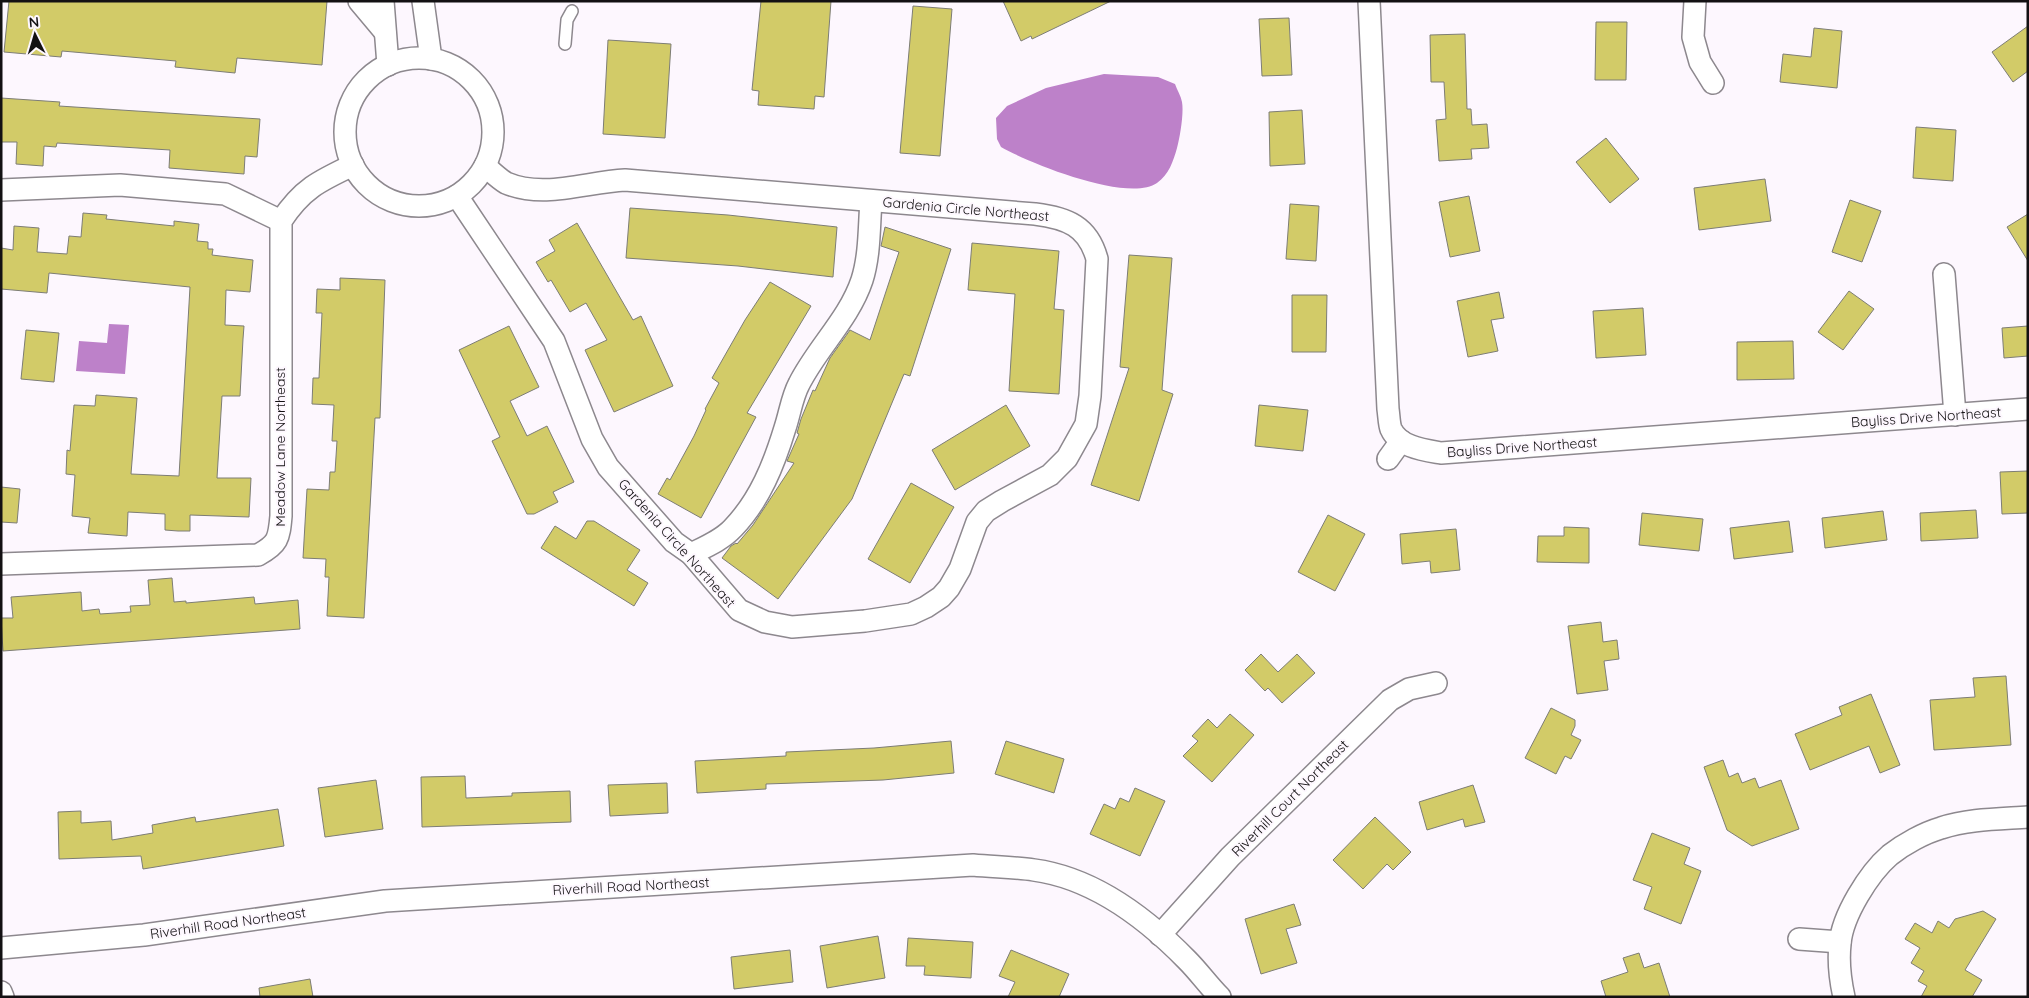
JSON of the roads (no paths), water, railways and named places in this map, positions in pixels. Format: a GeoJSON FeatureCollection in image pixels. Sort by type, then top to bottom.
{"type":"FeatureCollection","features":[{"type":"Feature","properties":{"kind":"street"},"geometry":{"type":"LineString","coordinates":[[359,1],[385,32]]}},
{"type":"Feature","properties":{"kind":"street"},"geometry":{"type":"LineString","coordinates":[[383,1],[388,64]]}},
{"type":"Feature","properties":{"kind":"street"},"geometry":{"type":"LineString","coordinates":[[423,1],[431,59]]}},
{"type":"Feature","properties":{"kind":"street"},"geometry":{"type":"LineString","coordinates":[[1369,1],[1388,409],[1391,429],[1401,441],[1388,459]]}},
{"type":"Feature","properties":{"kind":"street"},"geometry":{"type":"LineString","coordinates":[[1695,1],[1693,37],[1700,62],[1713,83]]}},
{"type":"Feature","properties":{"kind":"street"},"geometry":{"type":"LineString","coordinates":[[414,58],[431,59],[439,60],[462,71],[480,89],[491,111],[494,136],[488,160],[476,181],[457,196],[436,205],[413,206],[391,201],[372,190],[356,173],[347,152],[344,130],[348,109],[358,89],[373,73],[388,64],[414,58]]}},
{"type":"Feature","properties":{"kind":"street"},"geometry":{"type":"LineString","coordinates":[[1,190],[120,185],[225,194],[281,221],[292,205],[316,183],[352,164]]}},
{"type":"Feature","properties":{"kind":"street","name":"Gardenia Circle Northeast"},"geometry":{"type":"LineString","coordinates":[[457,196],[554,341],[592,439],[608,467],[674,542],[691,554],[739,610],[765,622],[792,627],[865,621],[911,614],[941,597],[960,569],[977,522],[986,511],[1050,475],[1067,458],[1086,424],[1090,396],[1097,259],[1093,245],[1083,231],[1072,224],[1055,217],[625,180],[556,189],[528,189],[505,182],[485,166]]}},
{"type":"Feature","properties":{"kind":"street"},"geometry":{"type":"LineString","coordinates":[[691,554],[720,539],[733,529],[758,496],[767,480],[797,386],[806,370],[844,317],[862,280],[868,243],[871,201]]}},
{"type":"Feature","properties":{"kind":"street","name":"Meadow Lane Northeast"},"geometry":{"type":"LineString","coordinates":[[1,564],[258,555],[272,547],[279,536],[281,516],[281,221]]}},
{"type":"Feature","properties":{"kind":"street"},"geometry":{"type":"LineString","coordinates":[[1944,274],[1955,415]]}},
{"type":"Feature","properties":{"kind":"street","name":"Bayliss Drive Northeast"},"geometry":{"type":"LineString","coordinates":[[1401,441],[1421,450],[1441,453],[2028,409]]}},
{"type":"Feature","properties":{"kind":"street","name":"Riverhill Court Northeast"},"geometry":{"type":"LineString","coordinates":[[1160,935],[1237,850],[1390,700],[1409,689],[1436,683]]}},
{"type":"Feature","properties":{"kind":"street"},"geometry":{"type":"LineString","coordinates":[[1844,997],[1840,980],[1840,942],[1846,921],[1854,903],[1871,876],[1890,855],[1940,828],[1966,822],[2028,817]]}},
{"type":"Feature","properties":{"kind":"street","name":"Riverhill Road Northeast"},"geometry":{"type":"LineString","coordinates":[[1,948],[144,935],[385,901],[973,865],[1035,870],[1079,883],[1120,904],[1188,960],[1220,997]]}},
{"type":"Feature","properties":{"kind":"street"},"geometry":{"type":"LineString","coordinates":[[1799,939],[1840,942]]}},
{"type":"Feature","properties":{"kind":"street"},"geometry":{"type":"LineString","coordinates":[[1,992],[3,997]]}},
{"type":"Feature","properties":{"kind":"lane"},"geometry":{"type":"LineString","coordinates":[[565,44],[567,20],[572,11]]}}]}
